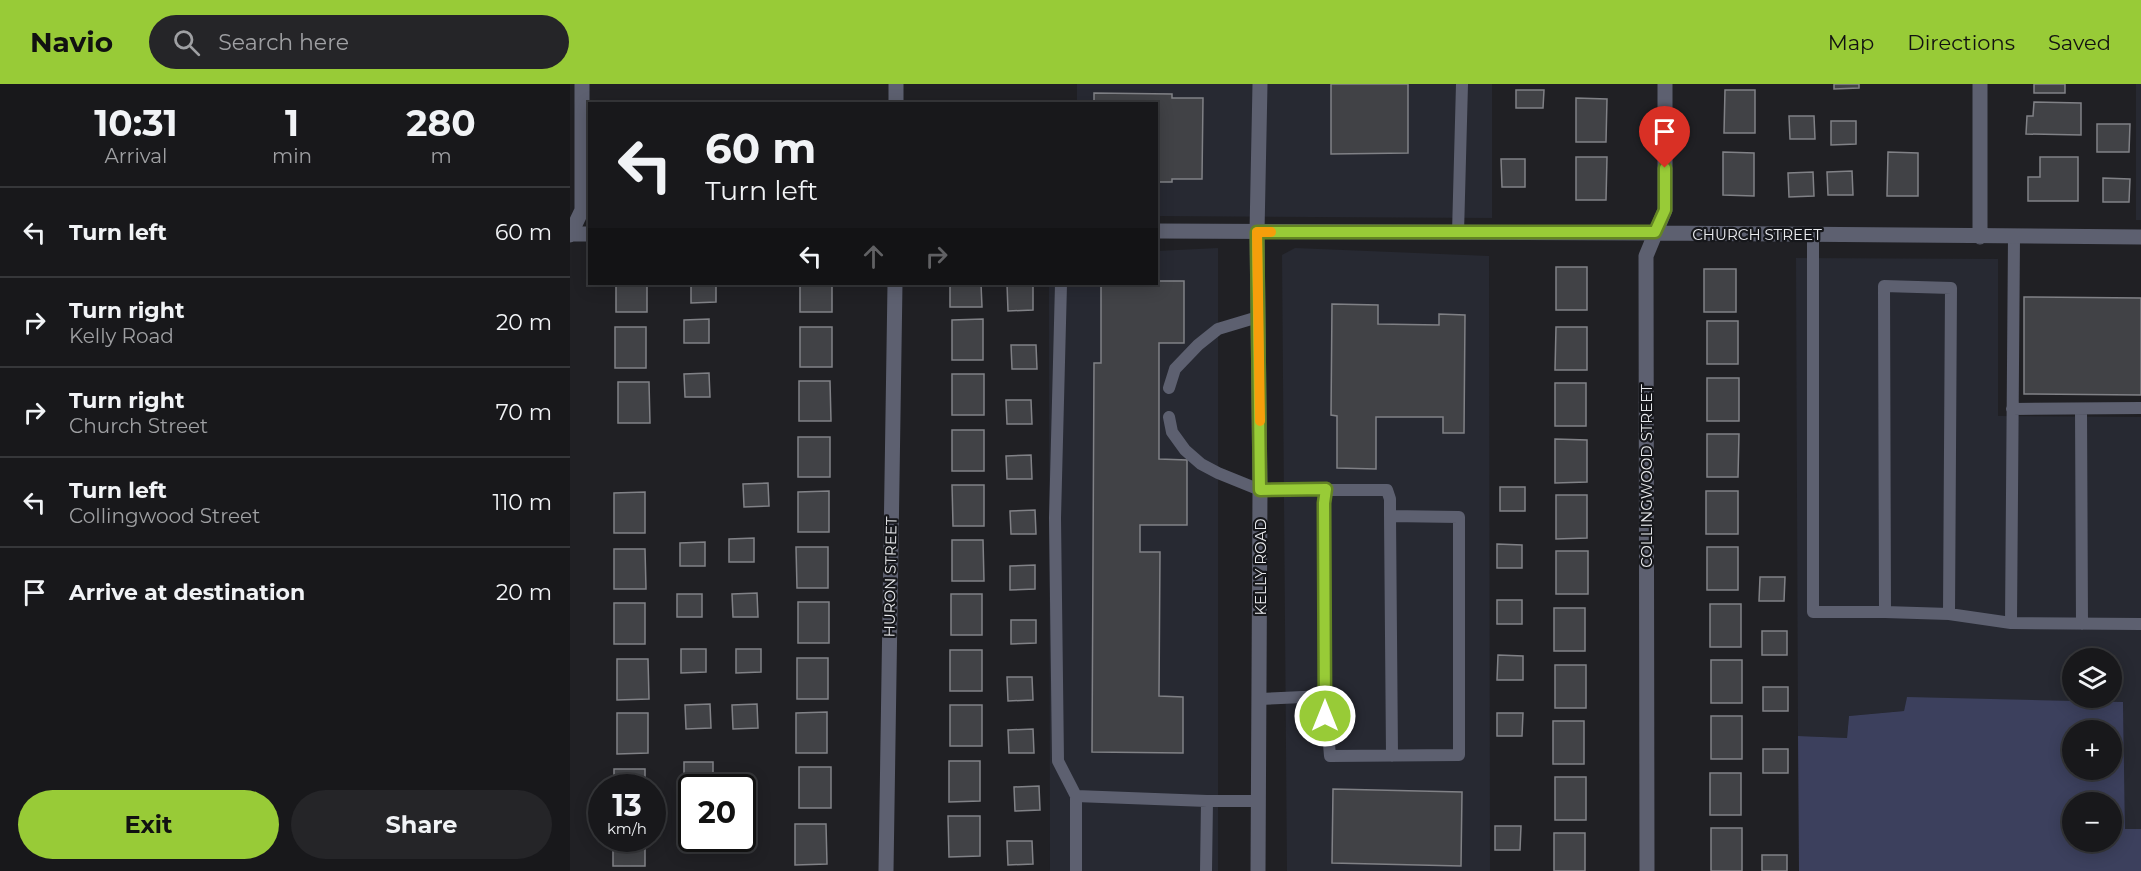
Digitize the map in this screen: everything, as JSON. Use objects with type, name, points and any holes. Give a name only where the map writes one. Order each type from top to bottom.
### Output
[{"type":"street","points":[[582,84],[582,210],[570,234],[588,234]]},
{"type":"street","points":[[896,84],[896,102]]},
{"type":"street","name":"KELLY ROAD","points":[[1258,871],[1260,490],[1257,232],[1260,84]]},
{"type":"street","name":"COLLINGWOOD STREET","points":[[1647,871],[1646,256],[1665,210],[1665,84]]},
{"type":"street","points":[[1980,84],[1980,237]]},
{"type":"street","name":"CHURCH STREET","points":[[1158,231],[1655,232],[2141,237]]},
{"type":"street","name":"HURON STREET","points":[[886,871],[894,285]]},
{"type":"lane","points":[[1458,233],[1462,84]]},
{"type":"lane","points":[[1813,234],[1813,612],[1949,614],[2011,622],[2141,624]]},
{"type":"lane","points":[[2011,622],[2014,236]]},
{"type":"lane","points":[[1061,285],[1054,518],[1058,761],[1076,796],[1076,871]]},
{"type":"lane","points":[[1884,612],[1884,286],[1951,288],[1949,614]]},
{"type":"lane","points":[[1169,388],[1175,369],[1198,345],[1218,329],[1258,317]]},
{"type":"lane","points":[[2012,409],[2141,408]]},
{"type":"lane","points":[[2081,409],[2082,624]]},
{"type":"lane","points":[[1169,417],[1172,432],[1185,450],[1201,464],[1260,490],[1387,490],[1390,499],[1392,756]]},
{"type":"lane","points":[[1326,489],[1324,503],[1325,696],[1330,756],[1459,755],[1459,517],[1390,516]]},
{"type":"lane","points":[[1259,699],[1325,696]]},
{"type":"lane","points":[[1076,796],[1259,801]]},
{"type":"lane","points":[[1206,871],[1207,801]]},
{"type":"shaded area","points":[[1077,84],[1492,84],[1492,218],[1158,216],[1158,102],[1077,102]]},
{"type":"shaded area","points":[[2136,84],[2141,84],[2141,220],[2136,220]]},
{"type":"shaded area","points":[[1218,248],[1218,871],[1050,871],[1049,285],[1158,285],[1158,251]]},
{"type":"shaded area","points":[[1295,248],[1489,256],[1490,871],[1287,871],[1282,255]]},
{"type":"shaded area","points":[[1796,258],[1998,259],[1998,416],[2141,417],[2141,829],[2125,829],[2122,648],[2062,648],[2062,701],[1907,698],[1904,711],[1849,716],[1847,738],[1798,736]]},
{"type":"shaded area","points":[[1907,697],[2062,701],[2062,708],[2122,708],[2123,702],[2125,829],[2141,829],[2141,871],[1799,871],[1798,736],[1847,738],[1849,716],[1904,711]]},
{"type":"building","points":[[1331,84],[1408,84],[1408,153],[1331,154]]},
{"type":"building","points":[[1834,84],[1859,84],[1859,88],[1834,89]]},
{"type":"building","points":[[2034,84],[2065,84],[2065,93],[2034,93]]},
{"type":"building","points":[[1516,90],[1544,90],[1543,108],[1516,108]]},
{"type":"building","points":[[1725,90],[1755,90],[1755,133],[1724,133]]},
{"type":"building","points":[[1094,93],[1172,94],[1172,98],[1203,98],[1202,179],[1172,179],[1172,182],[1158,182],[1158,102],[1094,102]]},
{"type":"building","points":[[1576,98],[1607,99],[1606,142],[1576,142]]},
{"type":"building","points":[[2034,102],[2081,103],[2081,135],[2026,134],[2027,116],[2033,116]]},
{"type":"building","points":[[1789,116],[1814,116],[1815,139],[1790,139]]},
{"type":"building","points":[[1831,121],[1856,121],[1856,144],[1831,145]]},
{"type":"building","points":[[2097,124],[2130,124],[2129,152],[2097,152]]},
{"type":"building","points":[[1723,152],[1754,153],[1754,196],[1723,195]]},
{"type":"building","points":[[1888,152],[1918,153],[1918,196],[1887,196]]},
{"type":"building","points":[[1576,157],[1607,157],[1606,200],[1576,200]]},
{"type":"building","points":[[2040,157],[2078,157],[2078,201],[2028,201],[2028,177],[2040,177]]},
{"type":"building","points":[[1501,159],[1525,159],[1525,187],[1502,187]]},
{"type":"building","points":[[1852,171],[1853,195],[1828,195],[1827,172]]},
{"type":"building","points":[[1813,172],[1814,196],[1789,197],[1788,173]]},
{"type":"building","points":[[2103,178],[2130,179],[2129,202],[2103,202]]},
{"type":"building","points":[[1556,267],[1587,267],[1587,310],[1556,310]]},
{"type":"building","points":[[1704,269],[1736,269],[1736,312],[1704,312]]},
{"type":"building","points":[[1158,281],[1184,281],[1184,343],[1159,343],[1159,459],[1187,460],[1187,525],[1140,525],[1140,552],[1160,552],[1159,696],[1183,697],[1183,753],[1092,752],[1094,363],[1101,363],[1101,285],[1158,285]]},
{"type":"building","points":[[616,285],[647,285],[647,312],[616,312]]},
{"type":"building","points":[[691,285],[716,285],[716,302],[691,303]]},
{"type":"building","points":[[800,285],[832,285],[832,312],[800,312]]},
{"type":"building","points":[[950,285],[981,285],[982,307],[950,307]]},
{"type":"building","points":[[1007,285],[1033,285],[1033,310],[1008,311]]},
{"type":"building","points":[[2024,297],[2141,298],[2141,395],[2024,394]]},
{"type":"building","points":[[1332,304],[1378,305],[1378,324],[1439,325],[1439,314],[1465,315],[1464,433],[1443,433],[1443,417],[1376,417],[1376,469],[1337,468],[1337,416],[1331,415]]},
{"type":"building","points":[[709,319],[709,343],[684,343],[684,320]]},
{"type":"building","points":[[983,319],[983,360],[952,360],[952,320]]},
{"type":"building","points":[[1707,321],[1738,321],[1738,364],[1707,364]]},
{"type":"building","points":[[615,327],[646,327],[646,368],[615,368]]},
{"type":"building","points":[[800,327],[832,327],[832,367],[800,367]]},
{"type":"building","points":[[1556,327],[1587,327],[1587,370],[1555,370]]},
{"type":"building","points":[[1011,345],[1036,345],[1037,369],[1012,369]]},
{"type":"building","points":[[709,373],[710,397],[685,397],[684,374]]},
{"type":"building","points":[[952,374],[984,374],[984,415],[952,415]]},
{"type":"building","points":[[1707,378],[1739,378],[1739,421],[1707,421]]},
{"type":"building","points":[[799,381],[830,381],[831,421],[799,421]]},
{"type":"building","points":[[618,382],[649,382],[650,423],[618,423]]},
{"type":"building","points":[[1555,383],[1586,383],[1586,426],[1555,426]]},
{"type":"building","points":[[1006,400],[1031,400],[1032,424],[1007,424]]},
{"type":"building","points":[[952,430],[984,430],[984,471],[952,471]]},
{"type":"building","points":[[1707,434],[1739,434],[1738,477],[1707,477]]},
{"type":"building","points":[[798,437],[830,437],[830,477],[798,477]]},
{"type":"building","points":[[1555,439],[1587,440],[1587,482],[1555,483]]},
{"type":"building","points":[[1031,455],[1032,479],[1007,479],[1006,456]]},
{"type":"building","points":[[768,483],[769,506],[744,507],[743,484]]},
{"type":"building","points":[[952,485],[984,485],[984,526],[953,526]]},
{"type":"building","points":[[1500,487],[1525,487],[1525,511],[1500,511]]},
{"type":"building","points":[[829,491],[829,532],[798,532],[798,492]]},
{"type":"building","points":[[1706,491],[1738,491],[1738,534],[1706,534]]},
{"type":"building","points":[[645,492],[645,533],[614,533],[614,493]]},
{"type":"building","points":[[1556,495],[1587,495],[1587,538],[1556,539]]},
{"type":"building","points":[[1035,510],[1036,534],[1011,534],[1010,511]]},
{"type":"building","points":[[754,538],[754,562],[729,562],[729,539]]},
{"type":"building","points":[[952,540],[983,540],[984,581],[952,581]]},
{"type":"building","points":[[705,542],[705,566],[680,566],[680,543]]},
{"type":"building","points":[[1497,544],[1522,545],[1522,568],[1497,568]]},
{"type":"building","points":[[796,547],[828,547],[828,588],[797,588]]},
{"type":"building","points":[[1707,547],[1738,547],[1738,590],[1707,590]]},
{"type":"building","points":[[614,549],[645,549],[646,589],[614,589]]},
{"type":"building","points":[[1556,551],[1588,551],[1588,594],[1556,594]]},
{"type":"building","points":[[1035,565],[1035,589],[1010,590],[1010,566]]},
{"type":"building","points":[[1760,577],[1785,577],[1784,601],[1759,601]]},
{"type":"building","points":[[757,593],[758,617],[733,617],[732,594]]},
{"type":"building","points":[[677,594],[702,594],[702,617],[677,617]]},
{"type":"building","points":[[951,594],[982,594],[982,635],[951,635]]},
{"type":"building","points":[[1497,600],[1522,600],[1522,624],[1497,624]]},
{"type":"building","points":[[798,602],[829,602],[829,643],[798,643]]},
{"type":"building","points":[[614,603],[645,603],[645,644],[614,644]]},
{"type":"building","points":[[1710,604],[1741,604],[1741,647],[1710,647]]},
{"type":"building","points":[[1554,608],[1585,608],[1585,651],[1554,651]]},
{"type":"building","points":[[1011,620],[1036,620],[1036,643],[1011,644]]},
{"type":"building","points":[[1762,631],[1787,631],[1787,655],[1762,655]]},
{"type":"building","points":[[681,649],[706,649],[706,672],[681,673]]},
{"type":"building","points":[[736,649],[761,649],[761,672],[736,673]]},
{"type":"building","points":[[950,650],[982,650],[982,691],[950,691]]},
{"type":"building","points":[[1498,655],[1523,656],[1523,680],[1497,680]]},
{"type":"building","points":[[797,658],[828,658],[828,699],[797,699]]},
{"type":"building","points":[[617,659],[648,659],[649,699],[617,700]]},
{"type":"building","points":[[1711,660],[1742,660],[1742,703],[1711,703]]},
{"type":"building","points":[[1555,665],[1586,665],[1586,708],[1555,708]]},
{"type":"building","points":[[1007,677],[1032,677],[1033,700],[1008,701]]},
{"type":"building","points":[[1763,687],[1788,687],[1788,711],[1763,711]]},
{"type":"building","points":[[710,704],[711,728],[686,729],[685,705]]},
{"type":"building","points":[[757,704],[758,728],[733,729],[732,705]]},
{"type":"building","points":[[950,705],[982,705],[982,746],[950,746]]},
{"type":"building","points":[[827,712],[827,753],[796,753],[796,713]]},
{"type":"building","points":[[617,713],[648,713],[648,753],[617,754]]},
{"type":"building","points":[[1497,713],[1523,713],[1522,736],[1497,736]]},
{"type":"building","points":[[1711,716],[1742,716],[1742,759],[1711,759]]},
{"type":"building","points":[[1553,721],[1584,721],[1584,764],[1553,764]]},
{"type":"building","points":[[1033,729],[1034,753],[1009,753],[1008,730]]},
{"type":"building","points":[[1763,749],[1788,749],[1788,773],[1763,773]]},
{"type":"building","points":[[949,761],[980,761],[980,801],[949,802]]},
{"type":"building","points":[[684,762],[713,762],[713,774],[684,774]]},
{"type":"building","points":[[799,767],[831,767],[831,808],[799,808]]},
{"type":"building","points":[[614,769],[645,769],[645,774],[614,774]]},
{"type":"building","points":[[1710,773],[1741,773],[1741,815],[1710,815]]},
{"type":"building","points":[[1555,777],[1586,777],[1586,820],[1555,820]]},
{"type":"building","points":[[1039,786],[1040,810],[1015,811],[1014,787]]},
{"type":"building","points":[[1333,789],[1462,792],[1461,866],[1332,863]]},
{"type":"building","points":[[677,815],[678,815],[678,843]]},
{"type":"building","points":[[948,816],[980,816],[980,856],[949,857]]},
{"type":"building","points":[[795,824],[826,824],[827,864],[795,865]]},
{"type":"building","points":[[1495,826],[1521,826],[1520,850],[1495,850]]},
{"type":"building","points":[[1711,828],[1742,828],[1742,871],[1711,871]]},
{"type":"building","points":[[1554,833],[1585,833],[1585,871],[1554,871]]},
{"type":"building","points":[[1007,841],[1032,841],[1033,864],[1008,865]]},
{"type":"building","points":[[613,852],[645,852],[645,866],[613,866]]},
{"type":"building","points":[[1762,855],[1787,855],[1787,871],[1762,871]]},
{"type":"slow traffic","points":[[1260,421],[1257,232],[1271,232]]},
{"type":"route","points":[[1325,716],[1324,499],[1326,489],[1260,490],[1257,232],[1655,232],[1665,210],[1665,168]]}]
